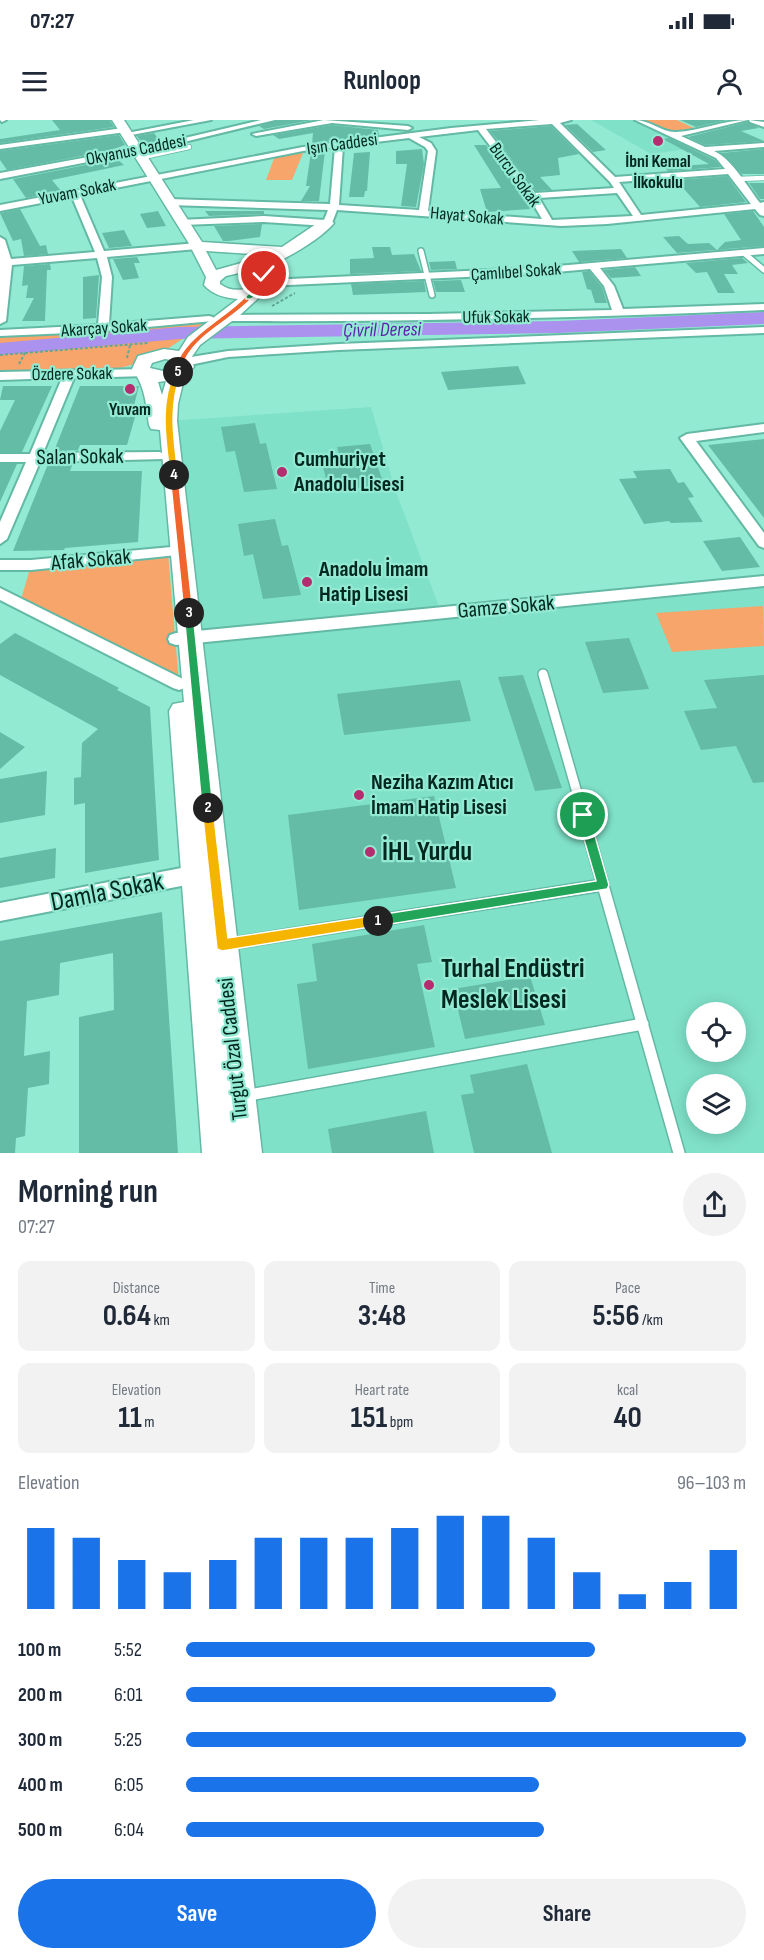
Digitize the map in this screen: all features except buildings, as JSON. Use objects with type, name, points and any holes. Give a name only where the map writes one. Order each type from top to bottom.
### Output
[{"type":"street","points":[[0,147],[122,128],[207,120]]},
{"type":"street","points":[[215,120],[234,129]]},
{"type":"street","name":"Okyanus Caddesi","points":[[0,176],[137,154],[176,142],[271,120]]},
{"type":"street","name":"Işın Caddesi","points":[[154,177],[276,153],[339,144],[522,122],[567,120]]},
{"type":"street","points":[[639,120],[719,156],[762,208]]},
{"type":"street","points":[[674,135],[744,120]]},
{"type":"street","points":[[753,120],[764,125]]},
{"type":"street","points":[[250,135],[332,121],[410,128],[428,133]]},
{"type":"street","points":[[554,121],[613,180],[639,218]]},
{"type":"street","points":[[432,123],[451,130]]},
{"type":"street","name":"Burcu Sokak","points":[[480,127],[533,196],[549,223]]},
{"type":"street","points":[[122,128],[198,246],[216,284],[236,294],[263,284]]},
{"type":"street","points":[[707,128],[745,146]]},
{"type":"street","points":[[410,135],[428,145],[432,151],[423,212]]},
{"type":"street","points":[[176,142],[189,147],[229,139]]},
{"type":"street","points":[[144,365],[190,344],[234,318],[263,284],[327,223],[334,207],[339,144]]},
{"type":"street","points":[[706,149],[764,145]]},
{"type":"street","points":[[613,180],[675,174],[736,175]]},
{"type":"street","name":"Yuvam Sokak","points":[[0,208],[154,177]]},
{"type":"street","points":[[533,196],[618,190]]},
{"type":"street","points":[[75,193],[102,255],[107,277],[103,328]]},
{"type":"street","name":"Hayat Sokak","points":[[169,202],[334,207],[549,223],[591,222],[762,208]]},
{"type":"street","points":[[182,222],[264,219],[327,223]]},
{"type":"street","points":[[216,284],[237,270],[267,263],[287,252],[327,223]]},
{"type":"street","points":[[0,240],[3,262],[0,321]]},
{"type":"street","points":[[198,246],[213,260],[237,270],[261,272],[263,284]]},
{"type":"street","points":[[3,262],[198,246],[287,252]]},
{"type":"street","name":"Çamlıbel Sokak","points":[[263,284],[594,267],[764,251]]},
{"type":"street","points":[[594,267],[609,286],[619,314]]},
{"type":"street","name":"Turgut Özal Caddesi","points":[[175,552],[168,418],[171,392],[190,344],[217,307],[216,284]]},
{"type":"street","name":"Ufuk Sokak","points":[[234,318],[344,320],[619,314],[764,307]]},
{"type":"street","name":"Akarçay Sokak","points":[[0,333],[103,328],[190,344]]},
{"type":"street","points":[[190,344],[213,355],[339,347],[764,330]]},
{"type":"street","points":[[190,344],[246,348],[339,347]]},
{"type":"street","points":[[144,365],[165,376],[190,344]]},
{"type":"street","name":"Turgut Özal Caddesi","points":[[144,365],[156,405],[160,456],[175,552],[184,638],[205,873],[220,1153]]},
{"type":"street","name":"Özdere Sokak","points":[[0,376],[70,374],[144,365]]},
{"type":"street","points":[[0,539],[70,374]]},
{"type":"street","points":[[764,428],[687,438],[764,543]]},
{"type":"street","name":"Salan Sokak","points":[[0,458],[160,456]]},
{"type":"street","name":"Afak Sokak","points":[[0,566],[175,552]]},
{"type":"street","name":"Gamze Sokak","points":[[184,638],[764,581]]},
{"type":"street","points":[[0,593],[179,684]]},
{"type":"street","name":"Turgut Özal Caddesi","points":[[184,638],[179,684],[205,873],[222,945],[243,1153]]},
{"type":"street","name":"Damla Sokak","points":[[0,912],[205,873]]},
{"type":"lane","points":[[137,154],[189,147]]},
{"type":"lane","points":[[736,175],[764,178]]},
{"type":"lane","points":[[421,251],[432,295]]},
{"type":"lane","points":[[744,253],[764,270]]},
{"type":"lane","points":[[543,674],[679,1153]]},
{"type":"lane","points":[[222,945],[603,885]]},
{"type":"lane","points":[[238,1097],[642,1024]]},
{"type":"path","points":[[234,318],[272,306],[304,288],[309,282]]},
{"type":"path","points":[[0,355],[130,345],[190,344]]},
{"type":"path","points":[[130,345],[144,365]]},
{"type":"shaded area","name":"İbni Kemal İlkokulu","points":[[591,120],[639,120],[701,147],[651,154]]},
{"type":"shaded area","points":[[639,120],[677,120],[698,130],[674,135]]},
{"type":"shaded area","points":[[305,148],[292,180],[266,180],[276,153]]},
{"type":"shaded area","points":[[209,319],[169,348],[138,363],[79,373],[0,376],[0,333]]},
{"type":"shaded area","points":[[371,407],[395,489],[441,612],[764,581],[764,1153],[244,1153],[168,421]]},
{"type":"shaded area","points":[[168,553],[179,683],[20,603],[31,565]]},
{"type":"shaded area","points":[[763,606],[764,646],[672,652],[656,613]]},
{"type":"waterway","name":"Çivril Deresi","points":[[0,349],[179,333],[558,327],[764,318]]},
{"type":"place","name":"İbni Kemal İlkokulu","points":[[658,141]]},
{"type":"place","name":"Yuvam","points":[[130,389]]},
{"type":"place","name":"Cumhuriyet Anadolu Lisesi","points":[[282,472]]},
{"type":"place","name":"Anadolu İmam Hatip Lisesi","points":[[307,582]]},
{"type":"place","name":"Neziha Kazım Atıcı İmam Hatip Lisesi","points":[[359,795]]},
{"type":"place","name":"İHL Yurdu","points":[[370,852]]},
{"type":"place","name":"Turhal Endüstri Meslek Lisesi","points":[[429,985]]},
{"type":"route","points":[[264,274],[268,280],[263,287],[255,291],[227,318],[190,345],[182,358],[186,364],[177,373],[169,404],[168,421],[222,945],[603,885],[583,815]]}]
